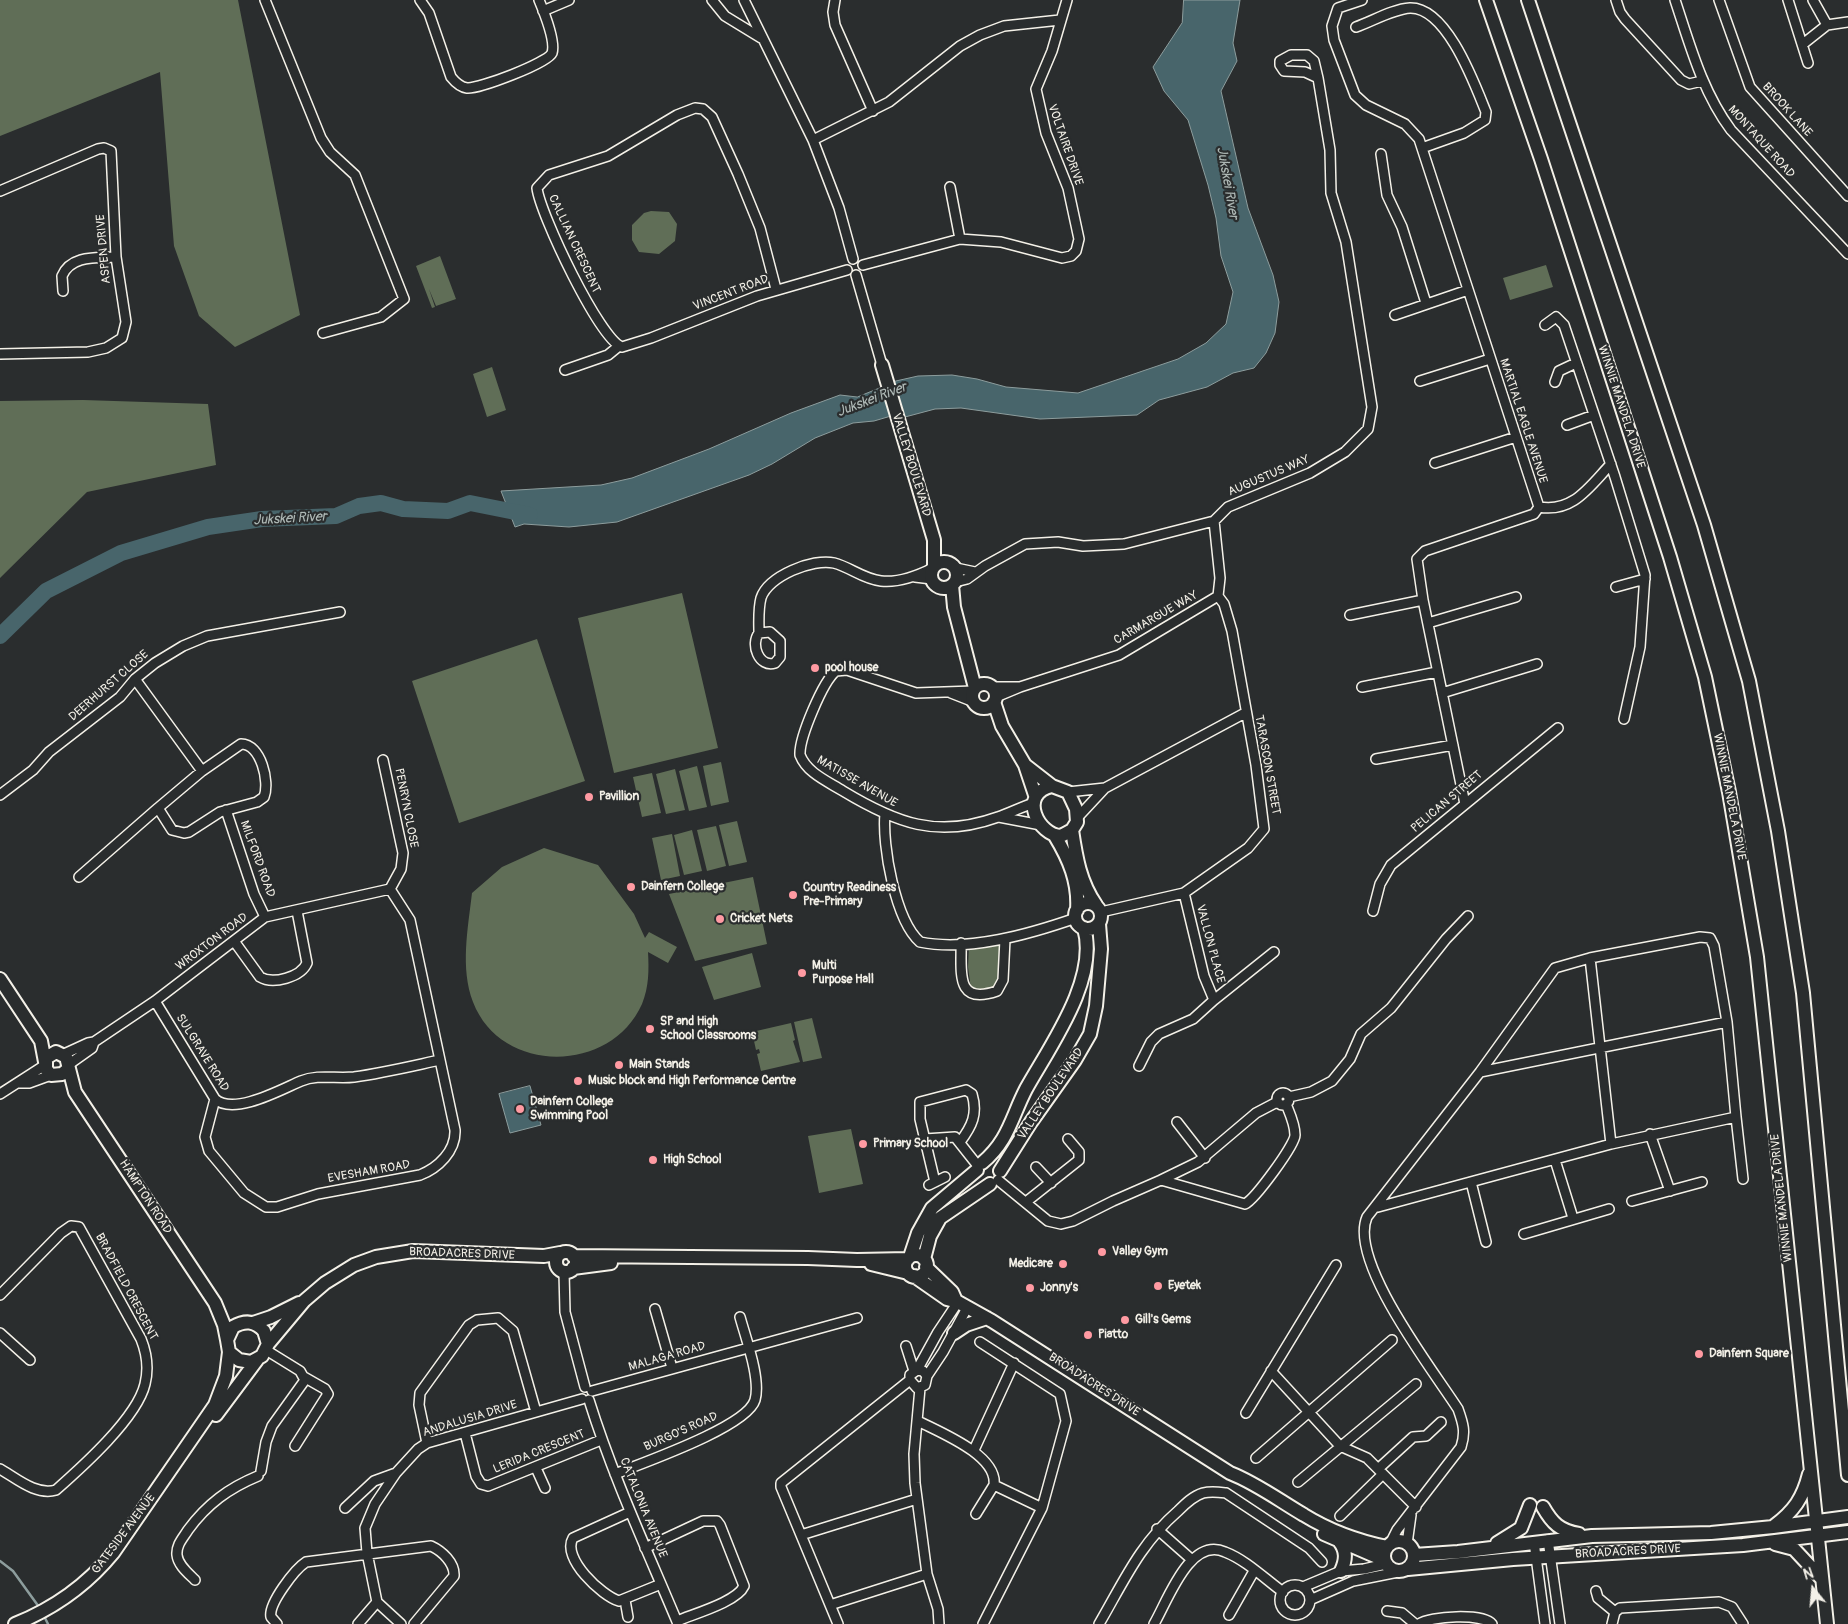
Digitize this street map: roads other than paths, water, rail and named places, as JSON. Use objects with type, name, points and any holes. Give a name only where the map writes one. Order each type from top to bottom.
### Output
[{"type":"street","points":[[265,0],[320,138],[330,152],[355,175],[404,296],[402,303],[380,317],[323,333]]},
{"type":"street","points":[[420,0],[429,13],[451,77],[456,84],[469,88],[538,64],[550,57],[553,49],[539,0]]},
{"type":"street","points":[[543,11],[569,0]]},
{"type":"street","points":[[712,0],[725,16],[761,38]]},
{"type":"street","points":[[744,0],[761,38],[779,67],[813,140],[839,208],[853,259]]},
{"type":"street","points":[[835,0],[833,12],[835,25],[873,111]]},
{"type":"street","points":[[813,140],[873,111],[902,93],[960,46],[980,35],[1004,26],[1060,20],[1067,0]]},
{"type":"street","name":"MARTIAL EAGLE AVENUE","points":[[1362,0],[1338,8],[1332,26],[1334,40],[1355,94],[1366,105],[1405,124],[1414,132],[1422,148],[1539,507]]},
{"type":"street","points":[[1528,0],[1704,525],[1749,681],[1778,831],[1803,993],[1848,1475]]},
{"type":"street","points":[[1616,0],[1622,15],[1681,80],[1689,84],[1702,81]]},
{"type":"street","name":"MONTAQUE ROAD","points":[[1675,0],[1702,81],[1718,113],[1731,130],[1848,254]]},
{"type":"street","name":"BROOK LANE","points":[[1719,0],[1750,87],[1848,196]]},
{"type":"street","points":[[1788,0],[1808,63]]},
{"type":"street","points":[[1813,0],[1827,25]]},
{"type":"street","name":"WINNIE MANDELA DRIVE","points":[[1485,2],[1541,158],[1670,557],[1705,677],[1729,792],[1757,957],[1827,1624]]},
{"type":"street","points":[[1356,27],[1404,9],[1417,9],[1435,19],[1466,62],[1486,112],[1485,120],[1464,133],[1422,148]]},
{"type":"street","name":"VOLTAIRE DRIVE","points":[[863,265],[960,239],[1001,242],[1062,258],[1071,256],[1076,250],[1079,240],[1074,209],[1068,188],[1040,116],[1036,89],[1052,51],[1060,20]]},
{"type":"street","points":[[1803,44],[1827,25],[1848,22]]},
{"type":"street","points":[[1299,71],[1295,55],[1281,59],[1280,65],[1284,71],[1299,71],[1318,78]]},
{"type":"street","name":"AUGUSTUS WAY","points":[[953,584],[968,579],[975,572],[1026,544],[1058,542],[1083,546],[1124,544],[1214,521],[1228,507],[1324,466],[1360,439],[1368,429],[1372,417],[1346,242],[1331,193],[1330,150],[1316,64],[1310,56],[1295,55]]},
{"type":"street","name":"CALLIAN CRESCENT","points":[[622,347],[586,302],[541,206],[537,188],[548,175],[608,156],[694,108],[707,111],[719,130],[760,228],[776,289]]},
{"type":"street","name":"ASPEN DRIVE","points":[[0,191],[98,149],[108,148],[112,155],[116,257],[126,322],[122,338],[116,344],[88,352],[0,354]]},
{"type":"street","points":[[1381,154],[1387,195],[1402,227],[1426,303]]},
{"type":"street","points":[[950,187],[960,239]]},
{"type":"street","points":[[63,291],[62,276],[71,264],[78,260],[116,257]]},
{"type":"street","points":[[853,259],[858,260],[863,265],[862,271],[856,275],[850,274],[847,270],[847,264],[853,259]]},
{"type":"street","name":"VINCENT ROAD","points":[[565,370],[776,289],[847,270]]},
{"type":"street","name":"VALLEY BOULEVARD","points":[[856,275],[934,540],[940,572]]},
{"type":"street","points":[[1395,315],[1468,290]]},
{"type":"street","points":[[1545,326],[1552,318],[1560,319],[1611,464],[1645,579],[1639,654],[1624,719]]},
{"type":"street","points":[[1420,381],[1490,359]]},
{"type":"street","points":[[1554,382],[1559,371],[1576,363]]},
{"type":"street","points":[[1567,425],[1594,415]]},
{"type":"street","points":[[1435,463],[1516,437]]},
{"type":"street","points":[[1464,804],[1416,562],[1422,553],[1534,514],[1539,507],[1553,509],[1568,505],[1611,464]]},
{"type":"street","name":"TARASCON STREET","points":[[1099,914],[1184,893],[1248,848],[1264,829],[1256,765],[1245,713],[1232,631],[1226,608],[1218,596],[1220,578],[1214,521]]},
{"type":"street","points":[[759,633],[761,598],[764,592],[776,580],[814,563],[832,563],[879,581],[940,572],[975,572]]},
{"type":"street","points":[[940,572],[945,588],[953,584],[954,607]]},
{"type":"street","points":[[940,572],[984,695],[1025,765],[1041,825],[1047,832],[1055,836],[1061,836],[1072,830],[1078,817],[1105,788],[1245,713]]},
{"type":"street","points":[[1616,587],[1645,579]]},
{"type":"street","name":"CARMARGUE WAY","points":[[836,671],[847,670],[916,693],[984,695],[1020,687],[1119,655],[1218,596]]},
{"type":"street","points":[[1428,623],[1516,597]]},
{"type":"street","points":[[1350,615],[1423,600]]},
{"type":"street","name":"DEERHURST CLOSE","points":[[0,796],[22,780],[49,752],[120,697],[135,679],[162,658],[201,638],[340,612]]},
{"type":"street","points":[[1442,693],[1536,664]]},
{"type":"street","name":"MATISSE AVENUE","points":[[836,671],[828,680],[818,700],[802,741],[800,755],[810,770],[885,814],[910,824],[943,827],[976,824],[999,817],[1034,799]]},
{"type":"street","points":[[1362,687],[1438,672]]},
{"type":"street","points":[[135,679],[202,771]]},
{"type":"street","name":"PELICAN STREET","points":[[1373,911],[1385,872],[1464,804],[1558,728]]},
{"type":"street","points":[[79,877],[158,808],[202,771],[241,744],[250,744],[258,752],[265,784],[265,795],[256,802],[226,810],[184,833],[172,830],[158,808]]},
{"type":"street","points":[[1376,759],[1453,745]]},
{"type":"street","name":"PENRYN CLOSE","points":[[383,760],[402,853],[401,870],[390,888]]},
{"type":"street","points":[[1025,765],[1052,786],[1068,792],[1105,788]]},
{"type":"street","points":[[1034,799],[1039,790],[1052,786]]},
{"type":"street","points":[[1068,792],[1078,817]]},
{"type":"street","name":"MILFORD ROAD","points":[[226,810],[254,894],[265,917]]},
{"type":"street","points":[[885,814],[884,838],[898,899],[908,928],[920,942],[929,944],[961,943],[1005,939],[1079,919],[1088,903],[1099,914],[1092,928],[1079,919]]},
{"type":"street","name":"MATISSE AVENUE","points":[[999,817],[1041,825]]},
{"type":"street","name":"VALLEY BOULEVARD","points":[[909,1258],[927,1228],[996,1178],[1031,1122],[1075,1060],[1090,1034],[1096,1006],[1101,949],[1099,914],[1081,877],[1072,830]]},
{"type":"street","name":"VALLEY BOULEVARD","points":[[925,1263],[927,1228],[932,1208],[979,1166],[1003,1141],[1025,1091],[1065,1021],[1076,995],[1086,952],[1079,919],[1075,878],[1055,836]]},
{"type":"street","name":"WROXTON ROAD","points":[[64,1060],[155,1001],[265,917],[390,888]]},
{"type":"street","name":"EVESHAM ROAD","points":[[215,1099],[205,1137],[208,1151],[237,1186],[252,1199],[266,1207],[277,1207],[318,1194],[420,1175],[440,1162],[455,1140],[410,920],[390,888]]},
{"type":"street","name":"VALLON PLACE","points":[[1184,893],[1204,976],[1214,1000]]},
{"type":"street","points":[[234,941],[260,977],[265,980],[293,975],[305,968],[306,963],[297,911]]},
{"type":"street","points":[[979,1166],[993,1162],[996,1178],[1048,1221],[1061,1224],[1073,1221],[1205,1158],[1256,1113],[1277,1102],[1281,1106],[1332,1081],[1350,1059],[1362,1034],[1391,1008],[1446,939],[1468,916]]},
{"type":"street","points":[[1272,1371],[1340,1446],[1367,1458],[1413,1511],[1411,1549],[1413,1563],[1403,1570],[1353,1581],[1310,1600],[1305,1612],[1296,1620],[1282,1608],[1280,1598],[1283,1592],[1290,1586],[1303,1588],[1341,1571],[1364,1569],[1385,1562],[1389,1545],[1397,1530],[1413,1511],[1461,1447],[1465,1437],[1464,1426],[1458,1409],[1379,1285],[1364,1230],[1367,1217],[1378,1206],[1480,1072],[1555,968],[1590,958],[1700,937],[1710,938],[1714,946],[1727,1022],[1743,1179]]},
{"type":"street","points":[[961,943],[962,982],[969,991],[984,994],[997,992],[1002,984],[1005,939]]},
{"type":"street","name":"VALLON PLACE","points":[[1138,1066],[1151,1042],[1159,1034],[1193,1019],[1274,952]]},
{"type":"street","points":[[1590,958],[1611,1144]]},
{"type":"street","points":[[0,978],[41,1040],[64,1060]]},
{"type":"street","name":"SULGRAVE ROAD","points":[[155,1001],[215,1099],[222,1103],[234,1104],[279,1092],[314,1077],[353,1077],[440,1060]]},
{"type":"street","points":[[1480,1072],[1727,1022]]},
{"type":"street","points":[[41,1040],[49,1069]]},
{"type":"street","points":[[49,1069],[49,1055],[64,1060]]},
{"type":"street","points":[[49,1069],[62,1074],[64,1060]]},
{"type":"street","name":"HAMPTON ROAD","points":[[64,1060],[75,1092],[214,1303],[224,1325],[228,1346]]},
{"type":"street","points":[[0,1094],[20,1083],[29,1083],[49,1069]]},
{"type":"street","name":"HAMPTON ROAD","points":[[49,1069],[75,1092]]},
{"type":"street","points":[[945,1178],[932,1184],[920,1119],[920,1102],[966,1090],[972,1094],[976,1106],[973,1123],[960,1142]]},
{"type":"street","points":[[1161,1180],[1241,1204],[1248,1203],[1294,1142],[1294,1126],[1288,1101]]},
{"type":"street","points":[[1016,1112],[1031,1122]]},
{"type":"street","points":[[1378,1206],[1650,1134],[1736,1117]]},
{"type":"street","points":[[1177,1122],[1205,1158]]},
{"type":"street","points":[[1650,1134],[1670,1191]]},
{"type":"street","points":[[925,1139],[953,1136],[979,1166],[979,1180],[996,1178]]},
{"type":"street","points":[[1026,1202],[1080,1157],[1079,1152],[1068,1139]]},
{"type":"street","points":[[1555,1160],[1573,1218]]},
{"type":"street","points":[[1036,1166],[1051,1183]]},
{"type":"street","points":[[1471,1182],[1486,1242]]},
{"type":"street","points":[[1632,1201],[1702,1182]]},
{"type":"street","points":[[1524,1234],[1609,1208]]},
{"type":"street","name":"BRADFIELD CRESCENT","points":[[0,1295],[61,1233],[71,1226],[79,1227],[141,1339],[148,1358],[148,1372],[144,1391],[136,1406],[100,1450],[56,1490],[49,1492],[38,1491],[0,1469]]},
{"type":"street","name":"BROADACRES DRIVE","points":[[264,1351],[304,1301],[331,1278],[354,1265],[398,1252],[437,1250],[544,1256],[565,1263],[597,1264],[660,1261],[679,1258],[857,1260],[918,1256],[952,1292],[960,1304]]},
{"type":"street","points":[[909,1258],[905,1264],[911,1275],[924,1273],[925,1263]]},
{"type":"street","name":"BROADACRES DRIVE","points":[[857,1260],[911,1275],[946,1300],[960,1304],[987,1318],[1230,1473],[1246,1479],[1329,1528],[1389,1545],[1399,1541],[1411,1549],[1488,1548],[1592,1536],[1711,1533],[1848,1517]]},
{"type":"street","points":[[565,1263],[565,1312],[589,1389],[580,1390],[585,1400]]},
{"type":"street","points":[[1246,1413],[1336,1265]]},
{"type":"street","name":"BROADACRES DRIVE","points":[[228,1346],[233,1327],[271,1317],[304,1301]]},
{"type":"street","name":"HAMPTON ROAD","points":[[214,1303],[250,1322]]},
{"type":"street","points":[[838,1624],[780,1487],[783,1480],[910,1380],[938,1332],[960,1304]]},
{"type":"street","points":[[910,1380],[915,1387],[920,1388],[925,1385],[927,1376],[953,1335],[960,1304]]},
{"type":"street","points":[[655,1309],[672,1368]]},
{"type":"street","points":[[740,1317],[748,1347]]},
{"type":"street","points":[[427,1443],[419,1406],[420,1393],[469,1325],[477,1320],[498,1318],[513,1330],[536,1412]]},
{"type":"street","name":"MALAGA ROAD","points":[[589,1389],[857,1318]]},
{"type":"street","points":[[938,1332],[953,1335],[971,1323],[987,1318]]},
{"type":"street","points":[[250,1322],[264,1331],[264,1351]]},
{"type":"street","points":[[0,1333],[30,1360]]},
{"type":"street","points":[[1256,1458],[1309,1410],[1392,1340]]},
{"type":"street","points":[[980,1342],[1060,1394],[1066,1412],[1064,1433],[1042,1508],[984,1624]]},
{"type":"street","points":[[228,1346],[234,1357],[245,1362],[264,1351]]},
{"type":"street","name":"GATESIDE AVENUE","points":[[16,1624],[39,1615],[52,1607],[84,1585],[99,1570],[173,1467],[219,1396],[226,1376],[228,1346]]},
{"type":"street","points":[[906,1346],[916,1371]]},
{"type":"street","name":"BURGO'S ROAD","points":[[615,1474],[714,1433],[747,1410],[754,1403],[756,1390],[748,1347]]},
{"type":"street","points":[[264,1351],[300,1371],[304,1377],[325,1389],[328,1394],[295,1446]]},
{"type":"street","name":"GATESIDE AVENUE","points":[[173,1467],[200,1436],[264,1351]]},
{"type":"street","points":[[974,1450],[1014,1363]]},
{"type":"street","points":[[916,1371],[923,1371],[927,1376]]},
{"type":"street","points":[[195,1580],[178,1559],[177,1549],[180,1541],[205,1509],[230,1489],[260,1474],[272,1426],[304,1383],[304,1377]]},
{"type":"street","points":[[1298,1482],[1416,1384]]},
{"type":"street","points":[[920,1388],[914,1454],[917,1499],[927,1574],[938,1609],[939,1624]]},
{"type":"street","name":"CATALONIA AVENUE","points":[[585,1400],[677,1622]]},
{"type":"street","name":"ANDALUSIA DRIVE","points":[[377,1602],[367,1553],[365,1528],[369,1515],[396,1473],[418,1448],[427,1443],[585,1400]]},
{"type":"street","points":[[918,1422],[974,1450],[993,1476],[994,1485],[976,1514]]},
{"type":"street","points":[[1340,1516],[1413,1437],[1426,1436],[1441,1422]]},
{"type":"street","name":"LERIDA CRESCENT","points":[[465,1433],[476,1476],[484,1486],[495,1484],[602,1440]]},
{"type":"street","points":[[1773,1527],[1798,1504],[1806,1489],[1811,1467]]},
{"type":"street","points":[[536,1468],[545,1488]]},
{"type":"street","points":[[345,1508],[374,1480],[396,1473]]},
{"type":"street","name":"BROADACRES DRIVE","points":[[1230,1473],[1239,1482],[1290,1515],[1339,1542],[1403,1570],[1423,1566],[1551,1556],[1765,1543],[1848,1532]]},
{"type":"street","points":[[994,1485],[1042,1508]]},
{"type":"street","points":[[1099,1624],[1145,1544],[1157,1529],[1190,1499],[1201,1494],[1212,1492],[1226,1494],[1308,1548],[1322,1562]]},
{"type":"street","points":[[801,1535],[917,1499]]},
{"type":"street","points":[[1488,1548],[1514,1534],[1521,1528],[1530,1505]]},
{"type":"street","points":[[1543,1507],[1550,1519],[1561,1529],[1592,1536]]},
{"type":"street","points":[[630,1512],[576,1536],[570,1542],[572,1552],[582,1572],[614,1600],[625,1600],[661,1584]]},
{"type":"street","points":[[645,1548],[703,1521],[717,1522],[720,1525],[744,1586],[741,1592],[730,1599],[677,1622]]},
{"type":"street","points":[[1157,1529],[1191,1558]]},
{"type":"street","points":[[1534,1542],[1545,1623],[1560,1622],[1548,1540]]},
{"type":"street","points":[[1339,1542],[1343,1546],[1345,1557],[1341,1571]]},
{"type":"street","points":[[1765,1543],[1794,1549],[1821,1578]]},
{"type":"street","points":[[277,1624],[271,1617],[271,1608],[300,1566],[312,1560],[427,1546],[434,1548],[450,1562],[454,1569],[452,1579],[414,1624]]},
{"type":"street","points":[[1154,1624],[1191,1558],[1200,1552],[1215,1548],[1226,1552],[1254,1570],[1283,1592]]},
{"type":"street","points":[[1229,1615],[1254,1570]]},
{"type":"street","points":[[830,1604],[927,1574]]},
{"type":"street","points":[[1303,1588],[1310,1600]]},
{"type":"street","points":[[1596,1591],[1598,1598],[1615,1612]]},
{"type":"street","points":[[625,1600],[628,1617]]},
{"type":"street","points":[[358,1624],[377,1602],[400,1624]]},
{"type":"street","points":[[1615,1612],[1628,1607],[1719,1602],[1732,1607],[1743,1624]]},
{"type":"street","points":[[1387,1611],[1402,1613],[1417,1624],[1432,1619],[1475,1617],[1485,1618],[1492,1624]]},
{"type":"street","points":[[1612,1624],[1615,1612]]},
{"type":"water","points":[[1184,0],[1240,0],[1233,43],[1237,61],[1221,91],[1248,208],[1273,275],[1279,302],[1275,333],[1266,353],[1254,368],[1233,373],[1207,387],[1159,400],[1137,415],[1040,419],[961,408],[935,409],[905,417],[887,383],[918,376],[952,375],[977,379],[1006,387],[1078,393],[1178,359],[1206,343],[1226,324],[1233,292],[1221,256],[1216,218],[1208,185],[1188,120],[1164,91],[1153,67],[1182,23]]},
{"type":"water","points":[[883,387],[891,416],[874,421],[853,423],[815,438],[772,464],[749,475],[617,522],[569,527],[524,524],[515,527],[501,491],[601,485],[632,478],[709,449],[791,413],[840,395],[857,397]]},
{"type":"water","name":"Dainfern College Swimming Pool","points":[[530,1086],[541,1125],[510,1133],[499,1094]]},
{"type":"waterway","name":"Jukskei River","points":[[0,636],[46,591],[121,553],[208,527],[262,519],[336,516],[359,506],[381,503],[403,509],[448,511],[470,503],[530,515]]},
{"type":"waterway","points":[[0,1561],[13,1571],[39,1607]]},
{"type":"waterway","points":[[43,1614],[48,1624]]},
{"type":"place","name":"pool house","points":[[815,668]]},
{"type":"place","name":"Pavillion","points":[[589,797]]},
{"type":"place","name":"Dainfern College","points":[[631,887]]},
{"type":"place","name":"Country Readiness Pre-Primary","points":[[793,895]]},
{"type":"place","name":"Cricket Nets","points":[[720,919]]},
{"type":"place","name":"Multi Purpose Hall","points":[[802,973]]},
{"type":"place","name":"SP and High School Classrooms","points":[[650,1029]]},
{"type":"place","name":"Main Stands","points":[[619,1065]]},
{"type":"place","name":"Music block and High Performance Centre","points":[[578,1081]]},
{"type":"place","name":"Dainfern College Swimming Pool","points":[[520,1109]]},
{"type":"place","name":"Primary School","points":[[863,1144]]},
{"type":"place","name":"High School","points":[[653,1160]]},
{"type":"place","name":"Valley Gym","points":[[1102,1252]]},
{"type":"place","name":"Medicare","points":[[1063,1264]]},
{"type":"place","name":"Eyetek","points":[[1158,1286]]},
{"type":"place","name":"Jonny's","points":[[1030,1288]]},
{"type":"place","name":"Gill's Gems","points":[[1125,1320]]},
{"type":"place","name":"Piatto","points":[[1088,1335]]},
{"type":"place","name":"Dainfern Square","points":[[1699,1354]]}]
